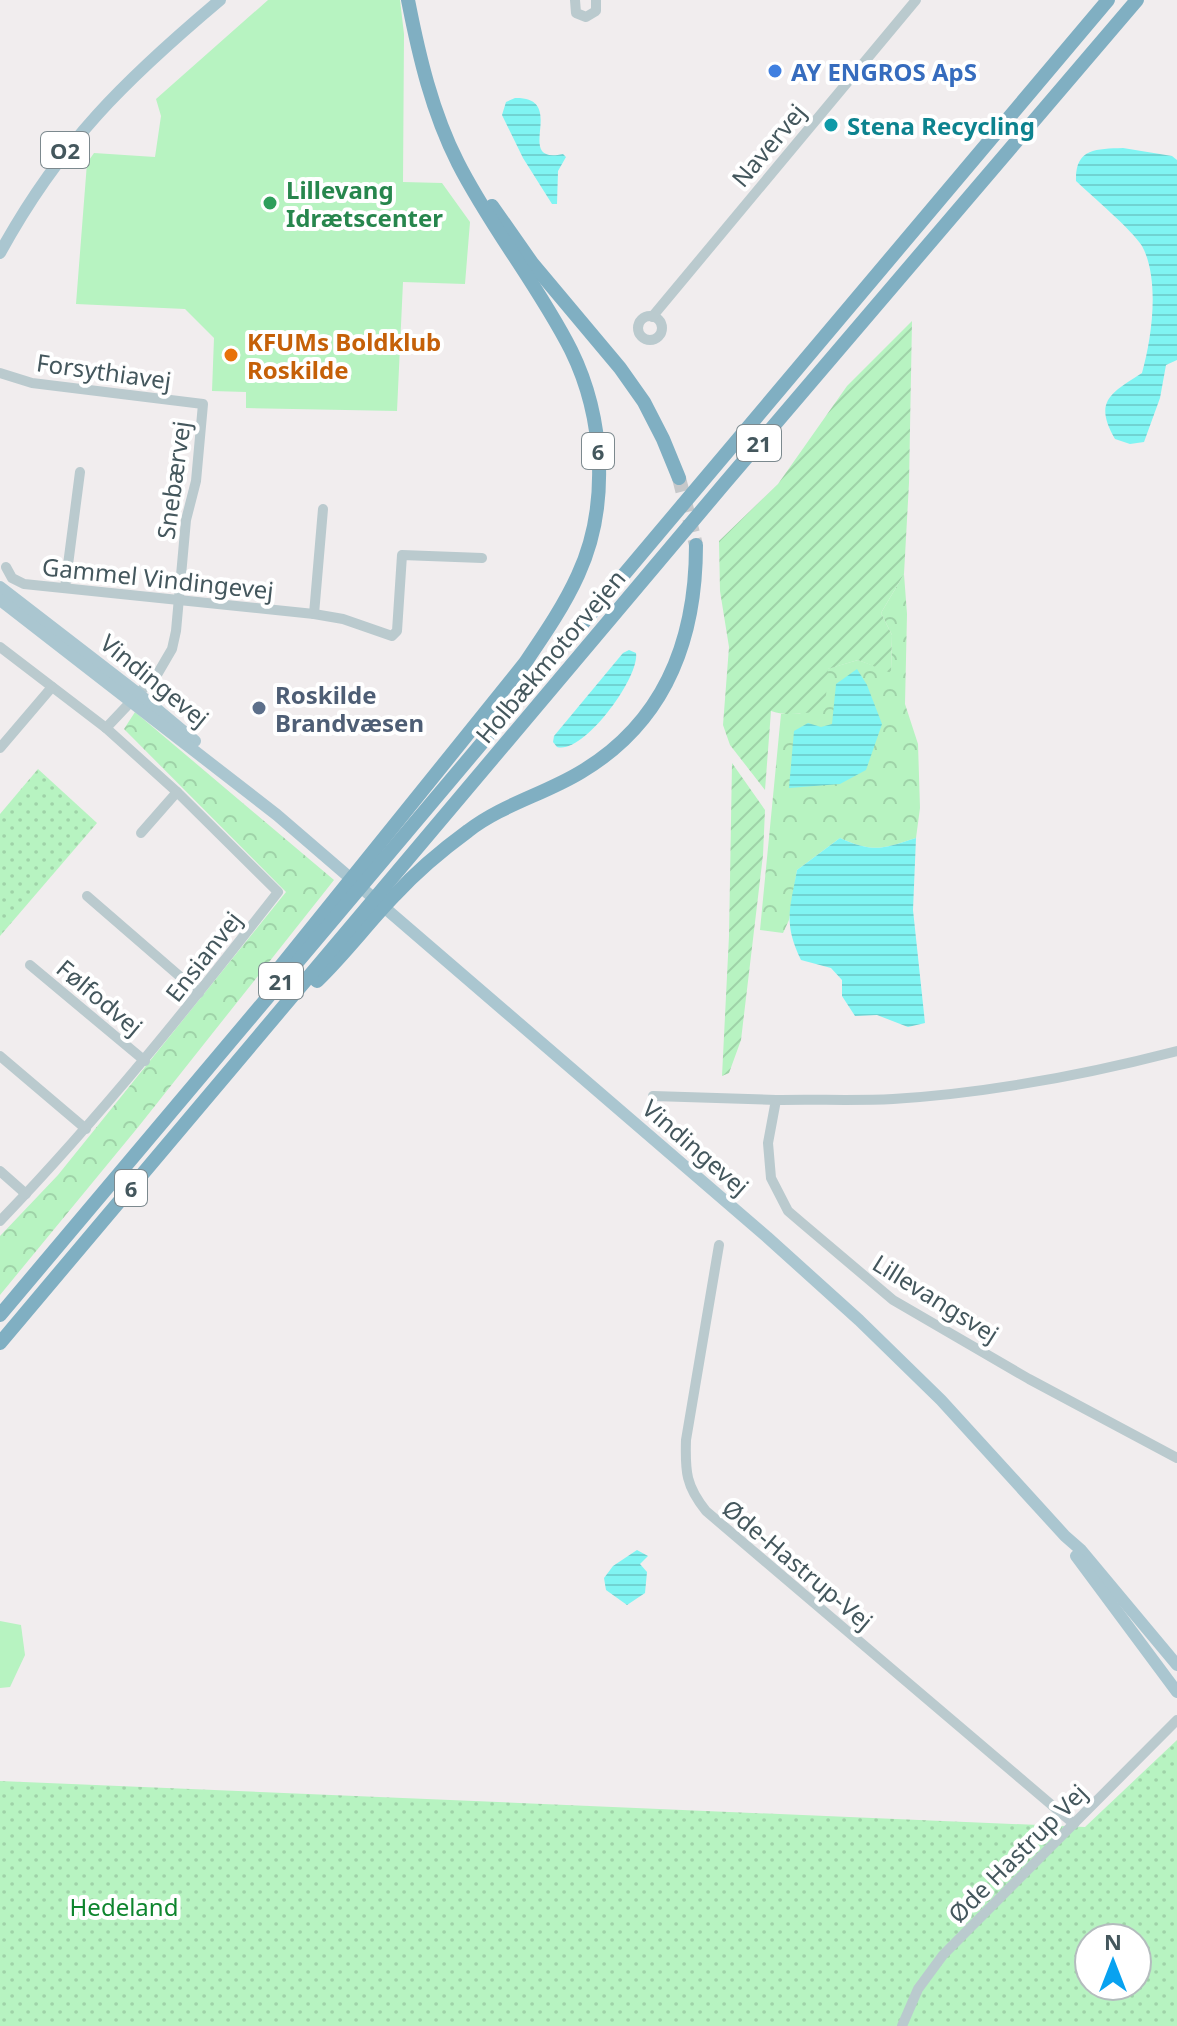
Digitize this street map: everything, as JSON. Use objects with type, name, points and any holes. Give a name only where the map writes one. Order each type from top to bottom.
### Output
[{"type":"highway","name":"6","points":[[210,1065],[256,998],[525,663],[579,574],[591,538],[598,496],[599,461],[585,382],[546,306],[457,161],[420,61],[408,0]]},
{"type":"highway","points":[[418,0],[440,98],[467,161],[493,207],[532,263],[620,368],[644,402],[679,478]]},
{"type":"highway","name":"Holbækmotorvejen","points":[[0,1315],[1108,0]]},
{"type":"highway","name":"Holbækmotorvejen","points":[[0,1343],[1137,0]]},
{"type":"highway","name":"6","points":[[261,1033],[324,974],[393,896],[435,856],[472,827],[581,772],[612,750],[638,725],[663,691],[692,615],[696,545]]},
{"type":"main road","name":"O2","points":[[0,253],[41,184],[96,114],[148,61],[220,0]]},
{"type":"main road","name":"Vindingevej","points":[[0,587],[260,797],[859,1320],[941,1400],[1081,1550],[1177,1665]]},
{"type":"main road","name":"Vindingevej","points":[[0,600],[136,698]]},
{"type":"main road","name":"Vindingevej","points":[[1065,1536],[1075,1555],[1177,1692]]},
{"type":"street","points":[[575,0],[576,13],[586,17],[596,11],[596,0]]},
{"type":"street","name":"Navervej","points":[[652,317],[916,0]]},
{"type":"street","name":"Forsythiavej","points":[[0,373],[32,383],[203,404]]},
{"type":"street","name":"Snebærvej","points":[[106,728],[158,673],[172,649],[185,527],[196,481],[203,404]]},
{"type":"street","points":[[65,588],[80,472]]},
{"type":"street","points":[[314,614],[323,509]]},
{"type":"street","name":"Gammel Vindingevej","points":[[6,567],[12,578],[24,584],[338,617],[395,636],[402,555],[482,558]]},
{"type":"street","name":"Ensianvej","points":[[0,647],[106,728],[177,792],[278,892],[145,1061],[0,1221]]},
{"type":"street","points":[[0,748],[52,687]]},
{"type":"street","points":[[141,833],[177,792]]},
{"type":"street","points":[[87,896],[199,993]]},
{"type":"street","name":"Følfodvej","points":[[30,965],[145,1061]]},
{"type":"street","points":[[653,1096],[776,1100],[891,1099],[1088,1074],[1177,1051]]},
{"type":"street","points":[[0,1056],[86,1129]]},
{"type":"street","name":"Lillevangsvej","points":[[776,1100],[768,1143],[771,1178],[788,1211],[893,1300],[1029,1379],[1177,1458]]},
{"type":"street","points":[[0,1171],[26,1194]]},
{"type":"street","name":"Øde-Hastrup-Vej","points":[[719,1245],[686,1440],[685,1470],[692,1494],[706,1511],[1074,1824]]},
{"type":"street","name":"Øde Hastrup Vej","points":[[902,2026],[918,1989],[943,1955],[1177,1720]]},
{"type":"green space","name":"Lillevang Idrætscenter","points":[[268,0],[400,0],[404,34],[403,182],[442,183],[470,222],[465,284],[403,282],[397,411],[246,408],[246,392],[212,391],[214,338],[185,309],[76,304],[87,163],[94,153],[155,157],[161,116],[156,99]]},
{"type":"green space","points":[[912,321],[904,574],[881,613],[892,635],[891,673],[858,660],[828,669],[825,710],[791,714],[771,711],[765,790],[730,745],[723,725],[729,647],[720,591],[719,541],[778,484],[847,386]]},
{"type":"green space","points":[[904,574],[907,614],[905,704],[918,744],[920,808],[916,838],[878,848],[840,838],[797,870],[789,920],[783,933],[760,930],[781,714],[800,714],[827,669],[858,660],[891,672],[892,635],[881,613]]},
{"type":"green space","points":[[135,712],[334,880],[0,1295],[0,1236],[58,1175],[286,892],[124,729]]},
{"type":"green space","points":[[732,763],[765,810],[763,855],[741,1040],[729,1073],[722,1076],[729,936]]},
{"type":"green space","points":[[38,769],[97,823],[0,936],[0,814]]},
{"type":"green space","points":[[0,1621],[21,1625],[25,1655],[10,1687],[0,1688]]},
{"type":"green space","name":"Hedeland","points":[[1177,1740],[1177,2026],[0,2026],[0,1781],[1085,1827]]},
{"type":"water","points":[[515,98],[531,101],[538,108],[541,150],[548,155],[563,154],[566,157],[558,171],[557,204],[552,204],[523,158],[502,115],[506,102]]},
{"type":"water","points":[[1123,148],[1172,156],[1177,160],[1177,360],[1166,365],[1160,398],[1144,442],[1130,444],[1115,439],[1106,407],[1114,393],[1142,373],[1149,343],[1153,291],[1148,259],[1137,239],[1076,181],[1083,156],[1096,150]]},
{"type":"water","points":[[629,650],[636,653],[635,664],[608,712],[581,739],[568,746],[557,747],[553,742],[554,736],[623,653]]},
{"type":"water","points":[[857,669],[867,685],[882,724],[866,770],[840,784],[789,788],[794,731],[808,723],[821,727],[832,724],[836,684]]},
{"type":"water","points":[[840,838],[878,848],[916,838],[913,910],[925,1023],[908,1027],[877,1015],[855,1016],[842,996],[842,980],[831,968],[801,960],[795,947],[790,926],[790,906],[797,870]]},
{"type":"water","points":[[637,1550],[648,1556],[640,1564],[647,1572],[645,1593],[627,1605],[606,1590],[604,1578],[613,1566]]},
{"type":"tunnel","points":[[679,478],[696,545]]},
{"type":"place","name":"AY ENGROS ApS","points":[[775,71]]},
{"type":"place","name":"Stena Recycling","points":[[831,125]]},
{"type":"place","name":"Lillevang Idrætscenter","points":[[270,203]]},
{"type":"place","name":"KFUMs Boldklub Roskilde","points":[[231,355]]},
{"type":"place","name":"Roskilde Brandvæsen","points":[[259,708]]}]
